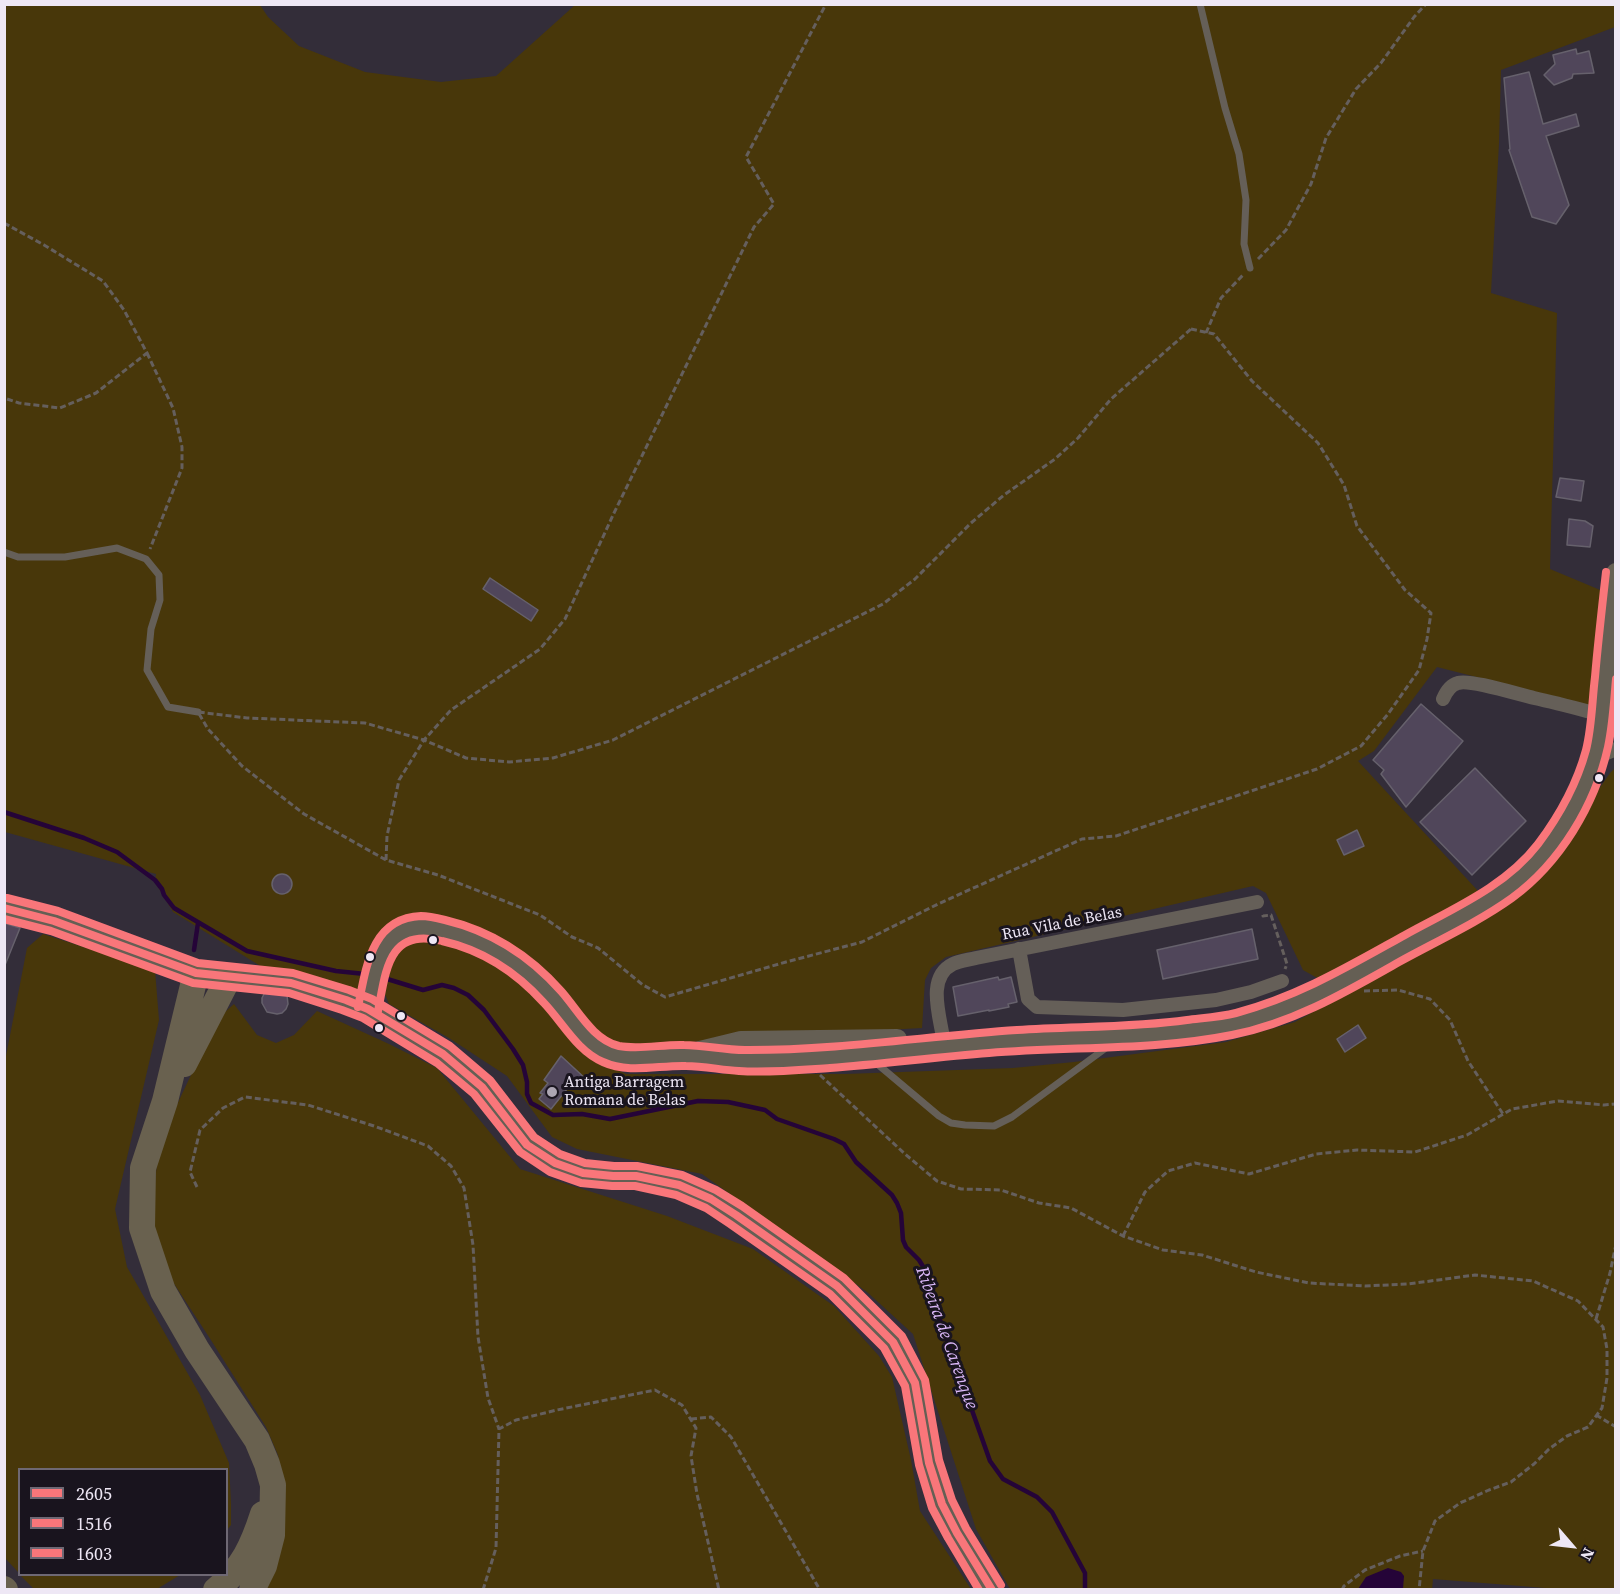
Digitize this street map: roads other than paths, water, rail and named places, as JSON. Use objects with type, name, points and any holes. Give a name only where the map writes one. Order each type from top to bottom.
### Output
[{"type":"highway","points":[[196,973],[165,1101],[143,1168],[142,1228],[163,1291],[197,1350],[257,1440],[267,1464],[273,1485],[272,1535],[264,1566],[252,1590]]},
{"type":"highway","points":[[165,1101],[229,977]]},
{"type":"highway","points":[[216,1590],[245,1560],[259,1528],[273,1485]]},
{"type":"street","points":[[368,1009],[380,958],[385,947],[403,930],[414,927],[428,927],[452,932],[480,942],[510,959],[552,997],[595,1045],[605,1052],[620,1057],[684,1054],[741,1061],[802,1059],[1023,1040],[1170,1034],[1231,1025],[1293,1006],[1479,906],[1505,890],[1542,856],[1569,818],[1595,758],[1602,715],[1616,573]]},
{"type":"street","points":[[1443,699],[1452,686],[1458,682],[1464,682],[1602,715]]},
{"type":"street","points":[[1595,758],[1616,749]]},
{"type":"street","name":"Rua Vila de Belas","points":[[943,1038],[936,994],[940,975],[952,964],[1257,902]]},
{"type":"street","points":[[4,908],[54,921],[196,973],[291,983],[368,1009],[443,1054],[482,1087],[527,1144],[555,1163],[584,1173],[636,1176],[679,1185],[711,1199],[837,1286],[893,1342],[915,1383],[929,1463],[942,1504],[992,1590]]},
{"type":"street","points":[[1019,949],[1028,999],[1037,1007],[1123,1010],[1216,1000],[1251,992],[1282,981]]},
{"type":"street","points":[[684,1054],[741,1041],[943,1038],[1023,1040]]},
{"type":"lane","points":[[1200,4],[1225,108],[1239,154],[1246,200],[1244,244],[1250,268]]},
{"type":"lane","points":[[4,552],[18,557],[65,557],[117,548],[146,559],[159,575],[160,600],[151,629],[147,670],[168,707],[198,712]]},
{"type":"lane","points":[[865,1054],[939,1116],[951,1123],[994,1126],[1012,1117],[1122,1036]]},
{"type":"waterway","name":"Ribeira de Carenque","points":[[4,812],[84,838],[117,852],[155,880],[174,908],[247,951],[336,971],[365,974]]},
{"type":"waterway","points":[[194,950],[198,923]]},
{"type":"waterway","name":"Ribeira de Carenque","points":[[384,978],[423,990],[442,985],[468,995],[484,1010],[523,1065],[527,1094],[531,1103],[553,1115],[582,1114],[610,1119],[698,1101],[728,1102],[765,1110],[777,1119],[844,1144],[856,1162],[892,1195],[897,1203],[901,1213],[903,1240],[906,1247],[924,1268],[990,1461],[1003,1479],[1037,1497],[1052,1512],[1085,1573],[1085,1590]]},
{"type":"place","name":"Antiga Barragem Romana de Belas","points":[[552,1092]]}]
